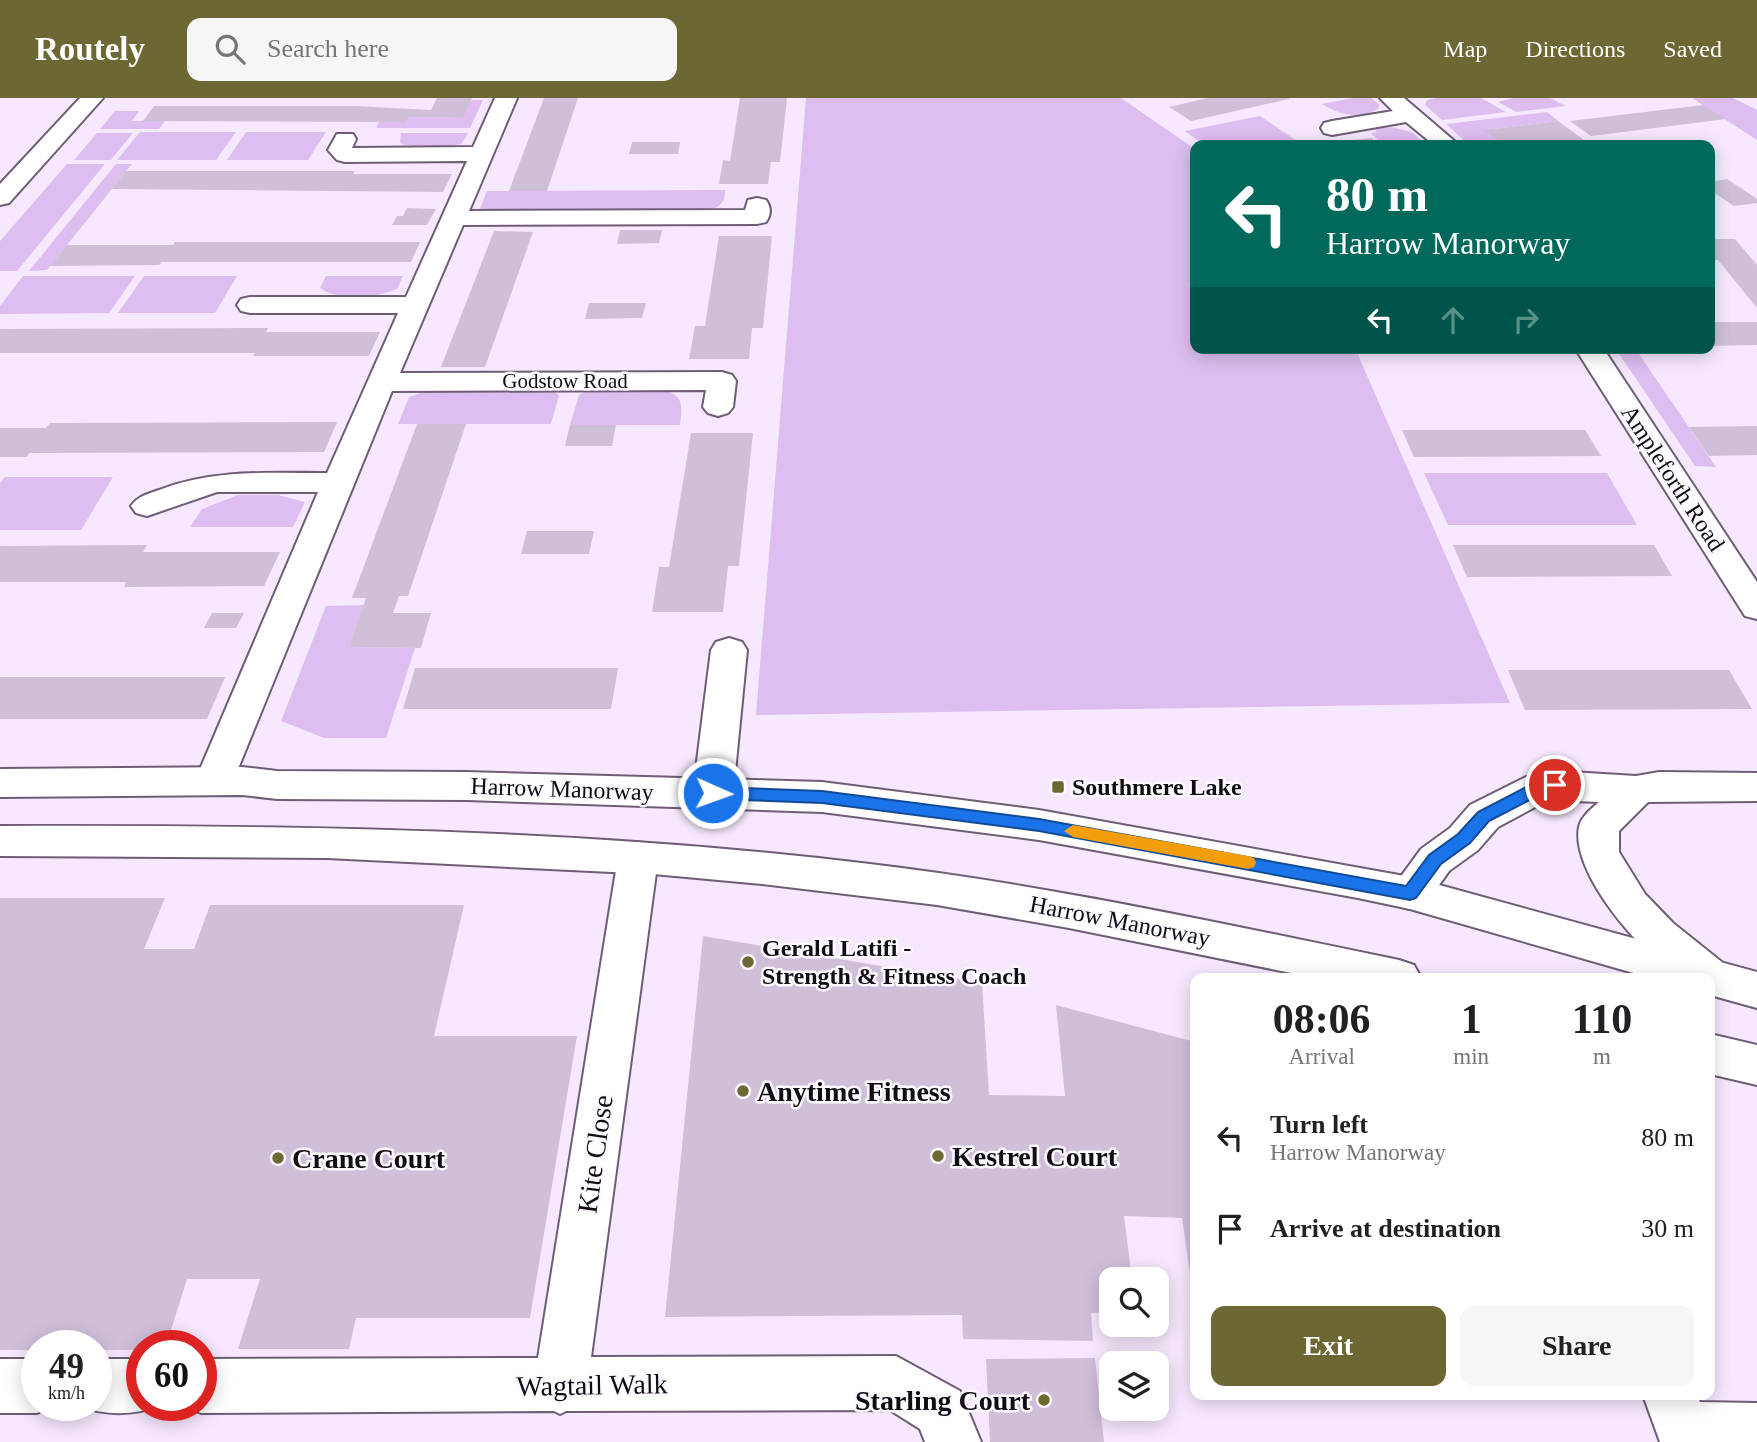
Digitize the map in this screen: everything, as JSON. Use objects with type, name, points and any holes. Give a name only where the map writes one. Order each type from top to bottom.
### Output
[{"type":"street","points":[[0,198],[92,98]]},
{"type":"street","points":[[214,781],[338,482],[506,98]]},
{"type":"street","points":[[1391,98],[1442,140]]},
{"type":"street","points":[[1332,128],[1412,114]]},
{"type":"street","points":[[345,139],[339,150],[345,155],[480,154]]},
{"type":"street","points":[[452,218],[757,211]]},
{"type":"street","points":[[250,305],[415,305]]},
{"type":"street","name":"Ampleforth Road","points":[[1593,354],[1757,608]]},
{"type":"street","name":"Godstow Road","points":[[383,382],[722,381],[718,407]]},
{"type":"street","points":[[147,506],[192,488],[217,483],[338,482]]},
{"type":"street","points":[[713,793],[729,650]]},
{"type":"street","name":"Harrow Manorway","points":[[0,783],[138,784],[214,781],[277,785],[466,786],[822,797],[1039,825],[1410,893],[1697,973]]},
{"type":"street","points":[[1410,893],[1435,860],[1464,839],[1484,816],[1539,787],[1555,785],[1636,790],[1659,786],[1757,787]]},
{"type":"street","name":"Harrow Manorway","points":[[1636,790],[1599,827],[1599,853],[1630,906],[1658,935],[1704,973]]},
{"type":"street","name":"Harrow Manorway","points":[[0,841],[523,848],[867,879],[977,894],[1127,920],[1376,973]]},
{"type":"street","name":"Kite Close","points":[[560,1387],[638,858]]},
{"type":"street","name":"Harrow Manorway","points":[[1715,978],[1757,990]]},
{"type":"street","points":[[1715,1055],[1757,1065]]},
{"type":"street","name":"Wagtail Walk","points":[[217,1386],[560,1387],[896,1383],[941,1410],[953,1442]]},
{"type":"street","points":[[0,1385],[21,1386]]},
{"type":"street","points":[[1680,1422],[1757,1431]]},
{"type":"shaded area","points":[[806,98],[1121,98],[1190,146],[1190,354],[1358,354],[1510,703],[756,715]]},
{"type":"shaded area","points":[[1353,98],[1371,98],[1379,104],[1379,108],[1365,114],[1350,115],[1322,104]]},
{"type":"shaded area","points":[[1481,98],[1506,112],[1442,120],[1425,105],[1427,100]]},
{"type":"shaded area","points":[[1513,98],[1550,98],[1566,106],[1516,112],[1498,102]]},
{"type":"shaded area","points":[[1692,98],[1733,98],[1757,110],[1757,140]]},
{"type":"shaded area","points":[[471,100],[483,100],[470,128],[376,128],[379,122],[407,122],[409,117],[462,118]]},
{"type":"shaded area","points":[[115,111],[139,111],[132,121],[165,121],[159,129],[100,129]]},
{"type":"shaded area","points":[[1547,112],[1558,121],[1485,130],[1498,140],[1464,140],[1446,124]]},
{"type":"shaded area","points":[[1260,116],[1296,140],[1197,140],[1185,131]]},
{"type":"shaded area","points":[[1391,127],[1412,132],[1421,140],[1378,140],[1371,133],[1377,132],[1375,129]]},
{"type":"shaded area","points":[[140,132],[236,132],[216,160],[117,160]]},
{"type":"shaded area","points":[[246,132],[326,132],[308,160],[227,160]]},
{"type":"shaded area","points":[[97,133],[133,133],[111,160],[74,160]]},
{"type":"shaded area","points":[[401,133],[468,133],[461,144],[439,148],[404,145],[400,143]]},
{"type":"shaded area","points":[[67,164],[105,164],[17,271],[0,271],[0,241]]},
{"type":"shaded area","points":[[116,164],[132,164],[47,270],[29,271]]},
{"type":"shaded area","points":[[725,190],[720,205],[703,210],[480,209],[487,191]]},
{"type":"shaded area","points":[[23,276],[135,276],[109,313],[0,314],[0,306]]},
{"type":"shaded area","points":[[144,276],[237,276],[215,313],[118,313]]},
{"type":"shaded area","points":[[326,276],[403,276],[397,289],[358,298],[338,296],[320,288]]},
{"type":"shaded area","points":[[1619,354],[1639,354],[1716,467],[1695,466]]},
{"type":"shaded area","points":[[435,388],[548,388],[559,395],[551,424],[398,424],[409,397]]},
{"type":"shaded area","points":[[592,388],[658,388],[672,393],[680,400],[680,425],[570,425],[579,395]]},
{"type":"shaded area","points":[[1424,473],[1607,473],[1637,525],[1448,525]]},
{"type":"shaded area","points":[[5,477],[113,477],[81,530],[0,530],[0,483]]},
{"type":"shaded area","points":[[238,495],[278,495],[305,502],[293,527],[190,527],[202,509]]},
{"type":"shaded area","points":[[364,605],[349,647],[415,648],[386,738],[324,738],[281,721],[326,606]]},
{"type":"building","points":[[437,98],[472,98],[463,118],[409,117],[407,122],[143,121],[154,106],[355,106],[431,110]]},
{"type":"building","points":[[544,98],[578,98],[547,191],[509,191]]},
{"type":"building","points":[[740,98],[787,98],[780,162],[771,162],[768,184],[719,184],[723,160],[730,161]]},
{"type":"building","points":[[1208,98],[1289,99],[1191,121],[1169,107]]},
{"type":"building","points":[[1703,105],[1726,119],[1591,136],[1570,121]]},
{"type":"building","points":[[1558,121],[1584,140],[1497,140],[1484,130]]},
{"type":"building","points":[[632,142],[680,142],[678,154],[629,154]]},
{"type":"building","points":[[126,171],[355,171],[353,174],[452,174],[443,192],[112,189]]},
{"type":"building","points":[[1727,179],[1757,199],[1757,203],[1734,206],[1715,193],[1715,181]]},
{"type":"building","points":[[407,208],[436,209],[427,225],[392,225],[397,216],[403,216]]},
{"type":"building","points":[[620,230],[662,230],[659,243],[617,244]]},
{"type":"building","points":[[494,231],[533,232],[485,367],[441,367]]},
{"type":"building","points":[[719,236],[772,236],[763,328],[752,328],[749,359],[689,359],[695,326],[705,326]]},
{"type":"building","points":[[1715,239],[1735,239],[1757,265],[1757,308],[1718,260],[1715,260]]},
{"type":"building","points":[[175,242],[420,242],[411,262],[162,262],[159,265],[50,266],[67,245],[173,245]]},
{"type":"building","points":[[589,303],[646,303],[642,318],[585,319]]},
{"type":"building","points":[[1715,322],[1757,322],[1757,345],[1715,346]]},
{"type":"building","points":[[268,328],[266,332],[380,332],[369,356],[0,353],[0,329]]},
{"type":"building","points":[[337,422],[324,452],[29,453],[27,457],[0,457],[0,428],[46,428],[50,423]]},
{"type":"building","points":[[417,424],[466,424],[408,596],[399,596],[393,613],[431,613],[421,648],[349,647],[366,598],[352,598]]},
{"type":"building","points":[[570,425],[616,425],[612,446],[565,446]]},
{"type":"building","points":[[1757,426],[1757,455],[1709,456],[1689,427]]},
{"type":"building","points":[[1402,430],[1585,430],[1601,456],[1414,457]]},
{"type":"building","points":[[691,433],[753,433],[739,566],[728,566],[723,612],[652,612],[659,567],[669,567]]},
{"type":"building","points":[[527,531],[594,531],[589,554],[521,554]]},
{"type":"building","points":[[147,545],[143,552],[280,552],[264,586],[124,587],[126,582],[0,582],[0,546]]},
{"type":"building","points":[[1453,545],[1654,545],[1672,576],[1467,577]]},
{"type":"building","points":[[212,613],[244,613],[236,628],[204,628]]},
{"type":"building","points":[[415,668],[618,668],[611,709],[403,709]]},
{"type":"building","points":[[1508,670],[1729,670],[1752,709],[1525,710]]},
{"type":"building","points":[[0,677],[225,677],[207,719],[0,719]]},
{"type":"building","name":"Crane Court","points":[[0,898],[165,898],[144,949],[194,949],[210,905],[464,905],[434,1036],[577,1036],[530,1318],[356,1318],[349,1349],[238,1349],[260,1279],[187,1279],[171,1330],[126,1330],[126,1350],[112,1350],[112,1330],[21,1330],[21,1350],[0,1350]]},
{"type":"building","name":"Kestrel Court","points":[[703,936],[982,983],[989,1095],[1065,1096],[1056,1005],[1190,1041],[1190,1273],[1182,1218],[1124,1216],[1130,1267],[1099,1267],[1099,1313],[1091,1313],[1093,1341],[963,1339],[962,1315],[665,1317]]},
{"type":"building","name":"Starling Court","points":[[1095,1358],[1099,1421],[1102,1421],[1104,1442],[990,1442],[986,1359]]},
{"type":"slow traffic","points":[[1073,831],[1248,863]]},
{"type":"place","name":"Southmere Lake","points":[[1058,787]]},
{"type":"place","name":"Gerald Latifi - Strength & Fitness Coach","points":[[748,962]]},
{"type":"place","name":"Anytime Fitness","points":[[743,1091]]},
{"type":"place","name":"Kestrel Court","points":[[938,1156]]},
{"type":"place","name":"Crane Court","points":[[278,1158]]},
{"type":"place","name":"Starling Court","points":[[1044,1400]]},
{"type":"route","points":[[713,793],[822,797],[1039,825],[1410,893],[1435,860],[1464,839],[1484,816],[1539,787],[1555,785]]}]
